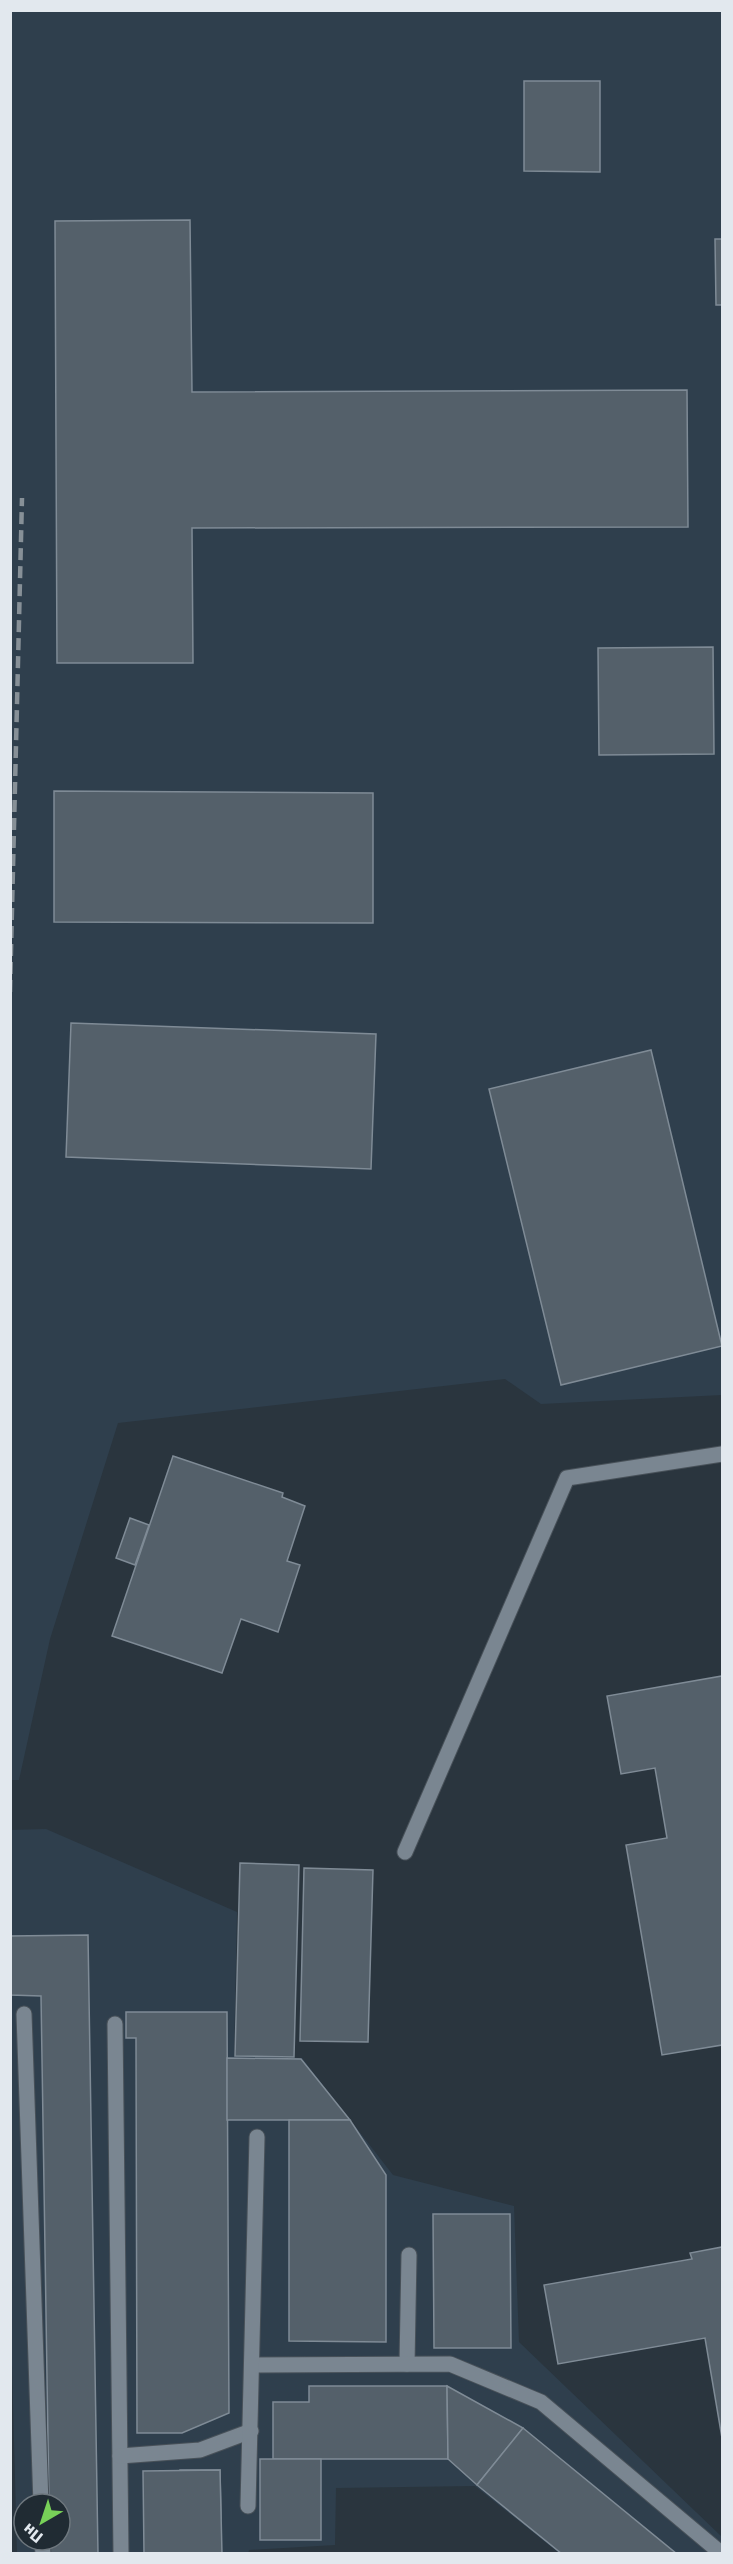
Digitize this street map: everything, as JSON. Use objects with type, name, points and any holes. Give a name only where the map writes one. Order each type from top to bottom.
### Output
[{"type":"lane","points":[[405,1852],[567,1478],[723,1454]]},
{"type":"lane","points":[[24,2014],[41,2492]]},
{"type":"lane","points":[[115,2024],[121,2553]]},
{"type":"lane","points":[[248,2506],[257,2138]]},
{"type":"lane","points":[[408,2364],[409,2255]]},
{"type":"lane","points":[[252,2365],[450,2364],[541,2402],[722,2553]]},
{"type":"lane","points":[[120,2456],[200,2450],[251,2431]]},
{"type":"shaded area","points":[[10,11],[722,11],[722,1395],[541,1404],[505,1379],[118,1423],[50,1639],[19,1780],[11,1780]]},
{"type":"shaded area","points":[[46,1829],[237,1912],[234,2056],[302,2058],[393,2175],[514,2206],[519,2342],[722,2537],[722,2553],[559,2553],[475,2486],[336,2488],[335,2545],[249,2550],[248,2554],[17,2553],[72,2552],[72,2492],[15,2492],[10,2291],[10,1830]]},
{"type":"building","points":[[524,81],[600,81],[600,172],[524,171]]},
{"type":"building","points":[[190,220],[192,392],[687,390],[688,527],[192,528],[193,663],[57,663],[55,221]]},
{"type":"building","points":[[715,239],[722,239],[722,305],[716,305]]},
{"type":"building","points":[[713,647],[714,754],[599,755],[598,648]]},
{"type":"building","points":[[54,791],[373,793],[373,923],[54,922]]},
{"type":"building","points":[[71,1023],[376,1034],[371,1169],[66,1157]]},
{"type":"building","points":[[651,1050],[722,1346],[561,1385],[489,1089]]},
{"type":"building","points":[[173,1456],[283,1493],[282,1497],[305,1506],[287,1561],[300,1565],[278,1632],[241,1619],[222,1673],[112,1636]]},
{"type":"building","points":[[130,1518],[149,1525],[135,1565],[116,1558]]},
{"type":"building","points":[[722,1676],[722,2045],[662,2055],[626,1845],[667,1838],[655,1768],[621,1774],[607,1696]]},
{"type":"building","points":[[240,1863],[299,1865],[294,2057],[235,2056]]},
{"type":"building","points":[[304,1868],[373,1870],[368,2042],[300,2041]]},
{"type":"building","points":[[88,1935],[98,2554],[50,2554],[50,2552],[72,2552],[72,2492],[49,2492],[41,1996],[10,1995],[10,1936]]},
{"type":"building","points":[[126,2012],[227,2012],[229,2413],[182,2433],[137,2433],[136,2038],[126,2038]]},
{"type":"building","points":[[227,2058],[301,2059],[350,2120],[227,2120]]},
{"type":"building","points":[[289,2120],[350,2120],[386,2175],[386,2342],[289,2341]]},
{"type":"building","points":[[433,2214],[510,2214],[511,2348],[434,2348]]},
{"type":"building","points":[[722,2247],[722,2438],[705,2338],[558,2364],[544,2285],[692,2259],[690,2253]]},
{"type":"building","points":[[309,2386],[447,2386],[448,2459],[273,2459],[273,2402],[309,2402]]},
{"type":"building","points":[[447,2386],[523,2428],[477,2485],[448,2459]]},
{"type":"building","points":[[523,2428],[677,2554],[562,2554],[477,2485]]},
{"type":"building","points":[[260,2459],[321,2459],[321,2540],[260,2540]]},
{"type":"building","points":[[180,2470],[220,2470],[221,2519],[181,2520]]},
{"type":"building","points":[[220,2470],[222,2554],[144,2554],[143,2471]]},
{"type":"railway","points":[[10,992],[22,498]]}]
